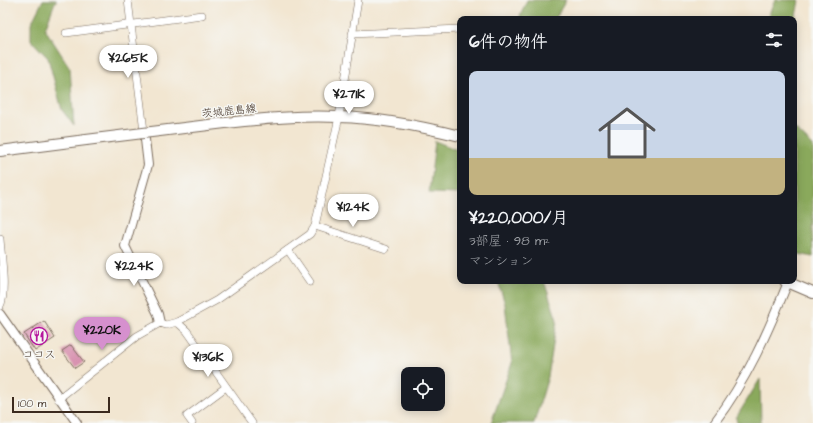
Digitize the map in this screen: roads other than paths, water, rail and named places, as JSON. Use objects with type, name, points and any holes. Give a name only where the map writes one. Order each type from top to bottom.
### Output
[{"type":"main road","name":"茨城鹿島線","points":[[0,151],[226,123],[282,118],[339,117],[384,121],[457,135]]},
{"type":"main road","points":[[792,284],[813,292]]},
{"type":"street","points":[[128,0],[148,165],[126,246],[158,314],[160,323]]},
{"type":"street","points":[[58,399],[137,336],[160,323],[166,325],[177,322],[216,300],[310,234],[315,226],[339,117],[358,0]]},
{"type":"street","points":[[66,34],[202,15]]},
{"type":"street","points":[[352,34],[457,29]]},
{"type":"street","points":[[315,226],[386,249]]},
{"type":"street","points":[[0,239],[4,288],[3,299],[0,306]]},
{"type":"street","points":[[288,250],[310,282]]},
{"type":"street","points":[[714,423],[742,382],[759,350],[786,284]]},
{"type":"street","points":[[0,314],[58,399],[77,423]]},
{"type":"street","points":[[177,322],[187,331],[226,387],[248,422]]},
{"type":"street","points":[[192,423],[187,416],[226,387]]},
{"type":"place","name":"ココス","points":[[39,336]]}]
